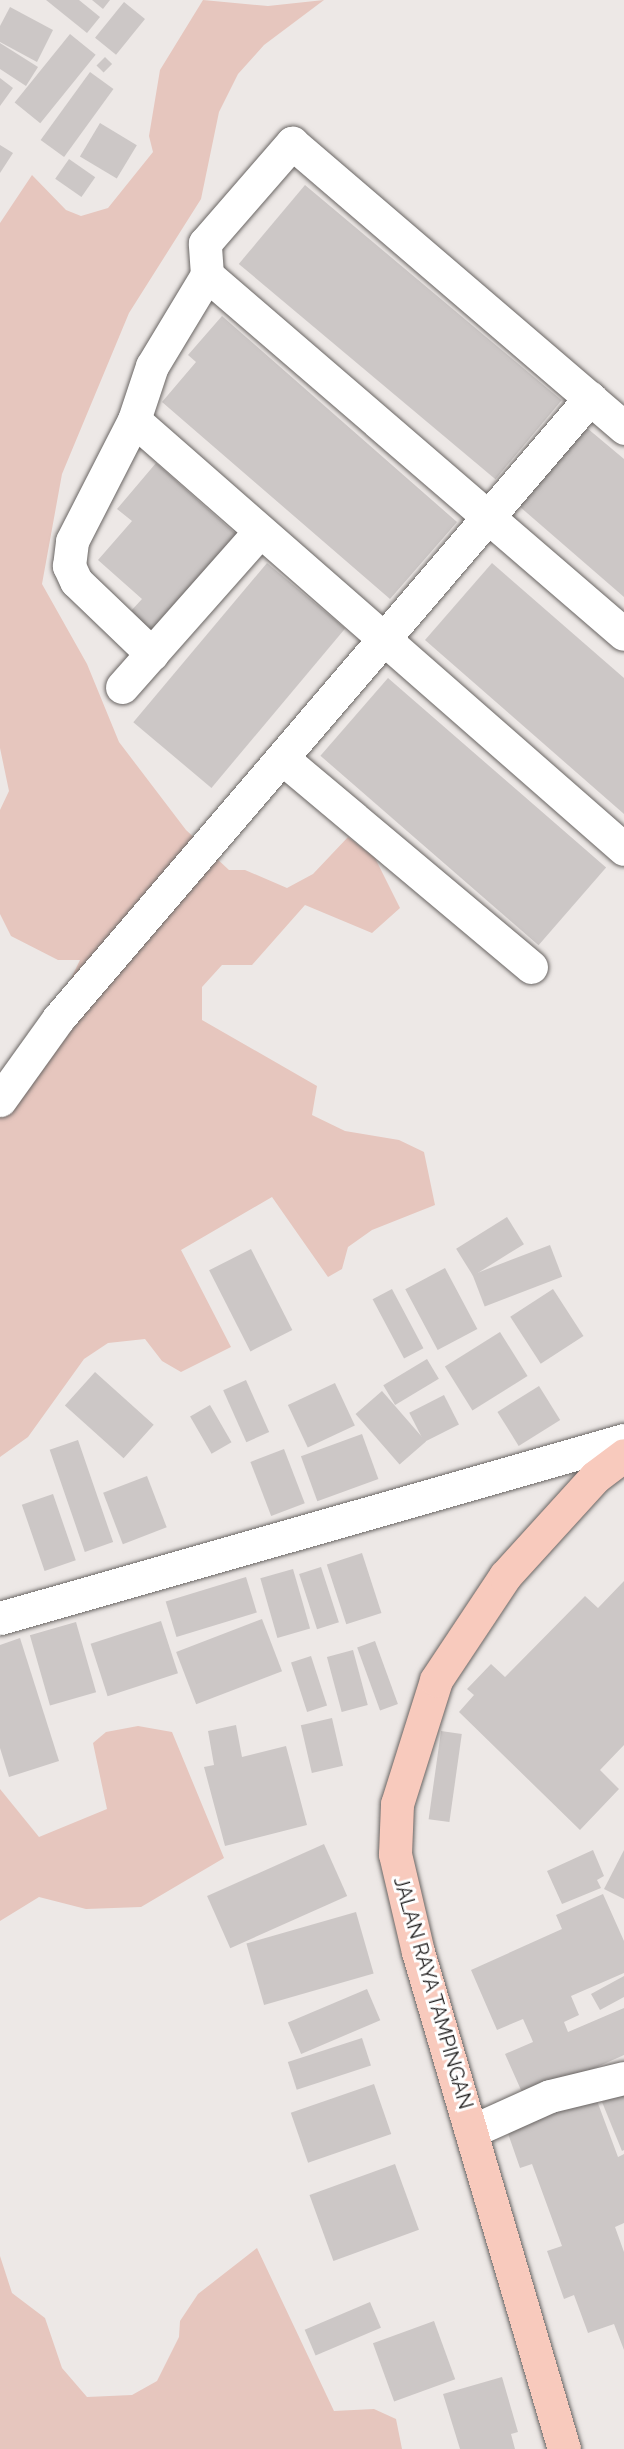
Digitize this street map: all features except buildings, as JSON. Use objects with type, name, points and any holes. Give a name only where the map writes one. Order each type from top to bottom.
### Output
[{"type":"main road","name":"JALAN RAYA TAMPINGAN","points":[[564,2449],[403,1887],[395,1854],[398,1804],[436,1680],[505,1576],[595,1477],[624,1455]]},
{"type":"street","points":[[152,654],[76,581],[69,566],[72,541],[134,420],[152,366],[207,275],[205,243],[292,143],[624,428]]},
{"type":"street","points":[[207,275],[624,634]]},
{"type":"street","points":[[0,1100],[58,1019],[492,518],[590,398]]},
{"type":"street","points":[[134,420],[259,532],[624,849]]},
{"type":"street","points":[[122,687],[259,532]]},
{"type":"street","points":[[282,758],[531,967]]},
{"type":"street","points":[[3,1611],[624,1440]]},
{"type":"street","points":[[472,2132],[550,2096],[624,2078]]},
{"type":"shaded area","points":[[203,0],[268,6],[324,0],[264,45],[238,74],[219,112],[201,199],[129,313],[62,474],[42,584],[87,664],[119,742],[186,830],[229,870],[245,870],[287,888],[313,874],[348,837],[375,858],[400,908],[372,933],[305,905],[252,965],[222,965],[202,987],[202,1020],[317,1086],[312,1115],[345,1131],[399,1140],[424,1152],[435,1205],[372,1230],[348,1247],[342,1269],[328,1277],[272,1197],[181,1250],[231,1347],[181,1372],[162,1361],[145,1339],[108,1343],[84,1359],[28,1437],[0,1457],[0,1077],[58,1005],[80,960],[58,960],[11,936],[0,914],[0,810],[9,791],[0,748],[0,223],[32,175],[66,210],[81,216],[108,208],[153,152],[149,136],[160,70]]},
{"type":"shaded area","points":[[138,1726],[172,1732],[224,1858],[141,1907],[86,1909],[39,1897],[0,1921],[0,1789],[39,1837],[107,1809],[93,1743],[106,1732]]},
{"type":"shaded area","points":[[257,2248],[334,2411],[374,2409],[396,2419],[402,2449],[0,2449],[0,2256],[12,2293],[45,2318],[62,2368],[87,2397],[132,2395],[157,2381],[179,2337],[180,2321],[198,2294]]}]
